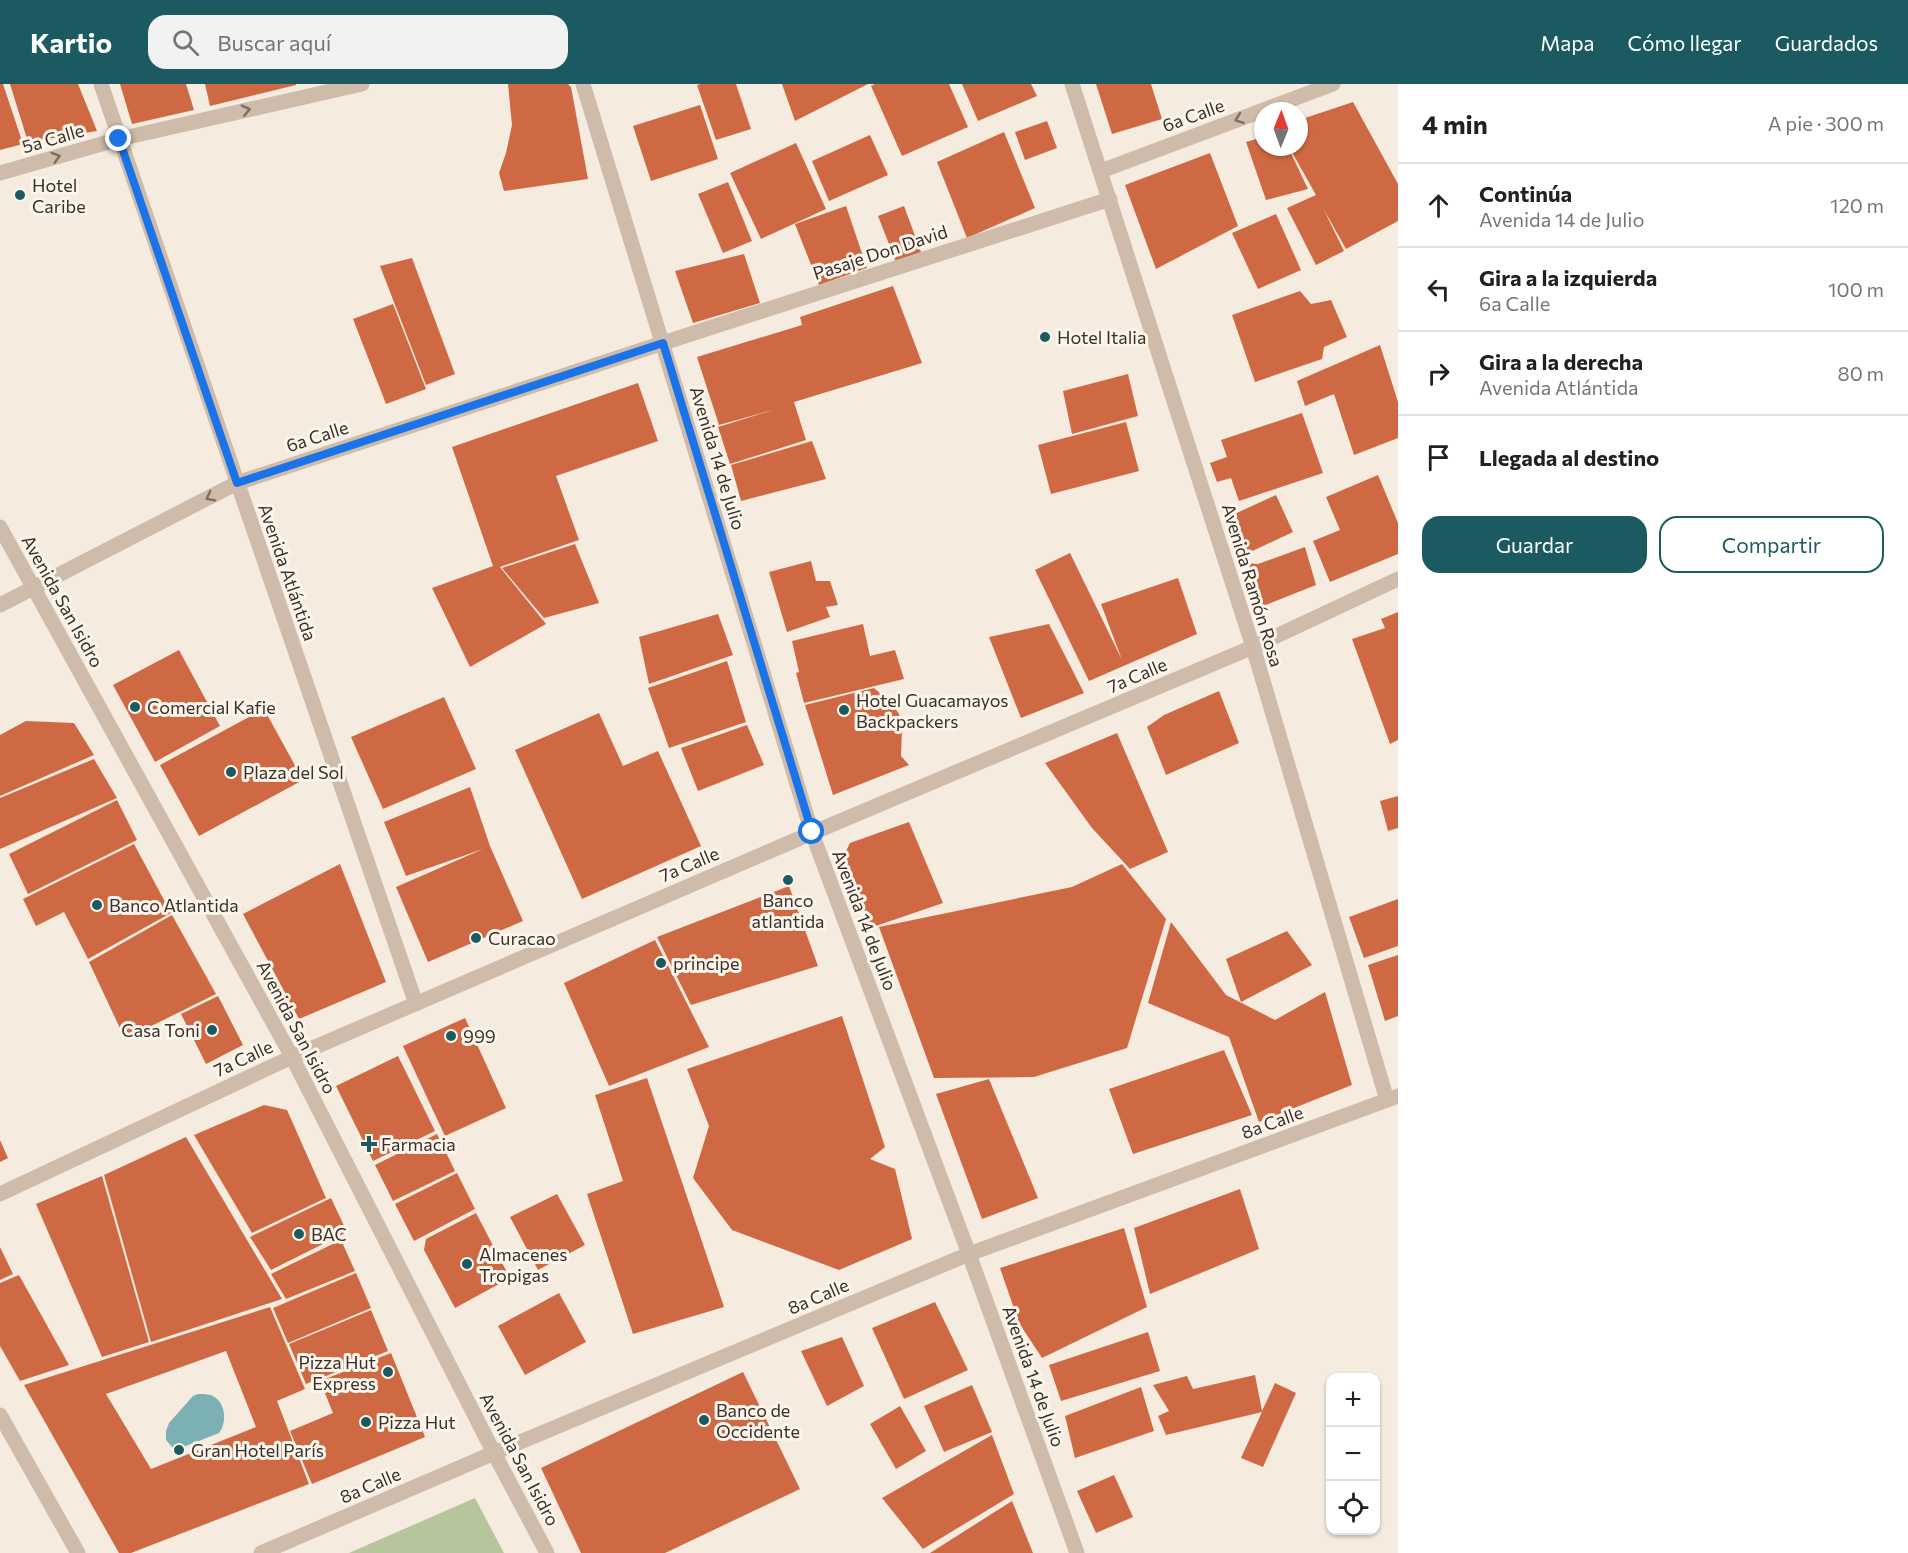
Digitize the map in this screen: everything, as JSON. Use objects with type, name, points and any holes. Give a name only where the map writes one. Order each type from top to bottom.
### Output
[{"type":"street","name":"Avenida Atlántida","points":[[101,84],[416,1004]]},
{"type":"street","name":"5a Calle","points":[[0,173],[119,139],[362,84]]},
{"type":"street","name":"Avenida 14 de Julio","points":[[583,84],[812,832],[1077,1553]]},
{"type":"street","name":"Avenida Ramón Rosa","points":[[1072,84],[1253,647],[1393,1098]]},
{"type":"street","name":"6a Calle","points":[[1101,171],[1333,84]]},
{"type":"street","name":"Pasaje Don David","points":[[663,343],[1110,199]]},
{"type":"street","name":"6a Calle","points":[[0,605],[237,483],[663,343]]},
{"type":"street","name":"Avenida San Isidro","points":[[0,527],[292,1057],[547,1553]]},
{"type":"street","name":"7a Calle","points":[[0,1194],[292,1057],[812,832],[1253,647],[1398,579]]},
{"type":"street","name":"8a Calle","points":[[261,1553],[969,1254],[1393,1098]]},
{"type":"street","points":[[0,1414],[78,1553]]},
{"type":"green space","points":[[475,1498],[504,1553],[349,1553]]},
{"type":"water","points":[[208,1394],[221,1403],[224,1413],[222,1429],[219,1433],[181,1448],[173,1448],[166,1440],[169,1423],[193,1396]]},
{"type":"building","points":[[0,84],[3,84],[23,144],[0,150]]},
{"type":"building","points":[[10,84],[78,84],[97,131],[28,142]]},
{"type":"building","points":[[120,84],[186,84],[194,110],[132,124]]},
{"type":"building","points":[[205,84],[296,84],[296,85],[210,106]]},
{"type":"building","points":[[508,84],[568,84],[571,87],[588,179],[504,191],[499,173],[512,125]]},
{"type":"building","points":[[736,84],[751,129],[716,140],[697,85]]},
{"type":"building","points":[[782,84],[868,84],[795,121]]},
{"type":"building","points":[[875,84],[949,84],[968,127],[902,156],[871,86]]},
{"type":"building","points":[[962,84],[1031,84],[1037,96],[978,121]]},
{"type":"building","points":[[1096,84],[1151,84],[1162,119],[1112,134]]},
{"type":"building","points":[[1353,102],[1398,184],[1398,221],[1346,249],[1323,208],[1344,251],[1316,265],[1287,208],[1316,195],[1294,156],[1308,156],[1308,117]]},
{"type":"building","points":[[700,105],[718,159],[651,181],[633,126]]},
{"type":"building","points":[[1047,121],[1057,148],[1025,160],[1015,132]]},
{"type":"building","points":[[1004,132],[1035,208],[967,238],[937,162]]},
{"type":"building","points":[[870,135],[888,175],[829,201],[812,161]]},
{"type":"building","points":[[1254,140],[1254,156],[1292,156],[1308,189],[1266,200],[1246,142]]},
{"type":"building","points":[[796,143],[826,209],[761,239],[730,173]]},
{"type":"building","points":[[1210,153],[1238,226],[1156,269],[1125,185]]},
{"type":"building","points":[[728,182],[752,241],[723,253],[698,194]]},
{"type":"building","points":[[846,206],[867,268],[819,285],[795,224]]},
{"type":"building","points":[[904,206],[921,252],[896,262],[878,216]]},
{"type":"building","points":[[1276,214],[1301,270],[1258,289],[1232,233]]},
{"type":"building","points":[[744,254],[760,303],[693,323],[675,271]]},
{"type":"building","points":[[412,258],[455,374],[426,385],[380,266]]},
{"type":"building","points":[[893,286],[922,363],[794,402],[806,440],[730,464],[718,427],[773,410],[719,425],[697,357],[802,325],[800,317]]},
{"type":"building","points":[[1300,291],[1311,304],[1331,300],[1347,337],[1324,347],[1322,359],[1255,382],[1232,315]]},
{"type":"building","points":[[393,304],[426,389],[386,404],[353,319]]},
{"type":"building","points":[[1380,345],[1398,402],[1398,438],[1354,455],[1334,394],[1305,406],[1297,381]]},
{"type":"building","points":[[1128,374],[1138,416],[1072,434],[1063,391]]},
{"type":"building","points":[[638,383],[658,441],[556,476],[579,540],[500,567],[546,624],[470,667],[432,588],[493,566],[452,447]]},
{"type":"building","points":[[1302,413],[1323,473],[1239,501],[1231,478],[1217,482],[1210,463],[1227,457],[1221,440]]},
{"type":"building","points":[[1126,422],[1139,471],[1051,494],[1038,445]]},
{"type":"building","points":[[812,441],[826,479],[741,501],[731,465]]},
{"type":"building","points":[[1378,475],[1398,523],[1398,554],[1330,582],[1313,541],[1340,530],[1326,497]]},
{"type":"building","points":[[1276,495],[1293,532],[1246,554],[1228,517]]},
{"type":"building","points":[[575,544],[599,603],[544,618],[502,568]]},
{"type":"building","points":[[1305,547],[1316,585],[1263,606],[1248,563],[1258,564]]},
{"type":"building","points":[[1070,553],[1122,660],[1101,604],[1178,578],[1197,634],[1089,681],[1035,570]]},
{"type":"building","points":[[811,561],[816,581],[830,581],[838,605],[826,607],[830,617],[787,632],[769,572]]},
{"type":"building","points":[[1398,612],[1398,740],[1390,744],[1352,639],[1385,628],[1381,619]]},
{"type":"building","points":[[718,614],[733,655],[649,684],[639,637]]},
{"type":"building","points":[[863,624],[870,656],[895,650],[904,679],[804,703],[796,673],[799,672],[792,641]]},
{"type":"building","points":[[1049,624],[1084,693],[1021,718],[989,637]]},
{"type":"building","points":[[179,650],[220,726],[155,762],[113,685]]},
{"type":"building","points":[[727,661],[746,722],[669,748],[648,688]]},
{"type":"building","points":[[874,688],[892,704],[899,714],[902,729],[901,756],[909,765],[833,795],[805,705]]},
{"type":"building","points":[[1219,691],[1239,743],[1166,775],[1147,727],[1164,715]]},
{"type":"building","points":[[444,697],[476,769],[383,809],[351,737]]},
{"type":"building","name":"Plaza del Sol","points":[[264,709],[303,780],[199,836],[160,765]]},
{"type":"building","points":[[599,713],[623,766],[658,751],[701,846],[582,899],[515,750]]},
{"type":"building","points":[[26,721],[74,723],[94,755],[0,796],[0,735]]},
{"type":"building","points":[[747,725],[764,765],[698,791],[681,748]]},
{"type":"building","points":[[1117,733],[1168,852],[1130,869],[1092,828],[1045,763]]},
{"type":"building","points":[[94,759],[117,798],[0,849],[0,798]]},
{"type":"building","points":[[470,787],[490,846],[523,921],[428,962],[396,887],[483,849],[406,876],[384,822]]},
{"type":"building","points":[[1398,796],[1398,828],[1388,831],[1380,801]]},
{"type":"building","points":[[117,800],[137,840],[28,894],[9,854]]},
{"type":"building","points":[[909,822],[943,903],[870,928],[842,859],[850,843]]},
{"type":"building","name":"Banco Atlantida","points":[[134,844],[171,913],[88,959],[64,912],[36,926],[23,899]]},
{"type":"building","points":[[340,864],[386,982],[299,1019],[243,914]]},
{"type":"building","points":[[1122,864],[1166,919],[1127,1048],[1034,1077],[934,1078],[879,927],[1072,887]]},
{"type":"building","points":[[789,886],[818,966],[691,1005],[657,937]]},
{"type":"building","points":[[1398,899],[1398,946],[1364,958],[1349,917]]},
{"type":"building","points":[[172,915],[216,994],[125,1039],[89,962]]},
{"type":"building","points":[[1171,922],[1226,995],[1275,1020],[1325,992],[1352,1085],[1259,1122],[1229,1037],[1148,1003]]},
{"type":"building","points":[[1287,931],[1312,965],[1241,1002],[1226,959]]},
{"type":"building","points":[[655,940],[709,1047],[609,1086],[564,983]]},
{"type":"building","points":[[1398,955],[1398,1016],[1385,1021],[1368,965]]},
{"type":"building","name":"Casa Toni","points":[[218,996],[243,1045],[206,1064],[181,1014]]},
{"type":"building","points":[[842,1016],[885,1147],[870,1159],[895,1169],[912,1239],[839,1270],[732,1230],[693,1178],[709,1126],[687,1069]]},
{"type":"building","points":[[465,1018],[506,1108],[445,1136],[403,1046]]},
{"type":"building","points":[[1224,1050],[1252,1115],[1133,1154],[1109,1089]]},
{"type":"building","points":[[398,1056],[435,1131],[373,1161],[336,1086]]},
{"type":"building","points":[[647,1078],[724,1307],[633,1334],[587,1194],[623,1181],[595,1095]]},
{"type":"building","points":[[989,1079],[1038,1198],[982,1219],[936,1094]]},
{"type":"building","points":[[264,1105],[287,1110],[326,1198],[252,1233],[194,1135]]},
{"type":"building","points":[[437,1134],[455,1171],[393,1201],[375,1165]]},
{"type":"building","points":[[186,1137],[282,1299],[151,1342],[104,1175]]},
{"type":"building","points":[[0,1140],[8,1158],[0,1162]]},
{"type":"building","points":[[457,1173],[475,1209],[414,1241],[395,1204]]},
{"type":"building","points":[[102,1176],[149,1342],[102,1357],[36,1204]]},
{"type":"building","points":[[1240,1189],[1259,1249],[1150,1294],[1134,1228]]},
{"type":"building","points":[[557,1194],[585,1245],[538,1270],[510,1217]]},
{"type":"building","name":"BAC","points":[[331,1198],[347,1232],[271,1270],[250,1237]]},
{"type":"building","name":"Almacenes Tropigas","points":[[476,1213],[510,1278],[455,1308],[424,1250],[426,1239]]},
{"type":"building","points":[[1124,1228],[1147,1307],[1042,1358],[1019,1323],[1000,1268]]},
{"type":"building","points":[[341,1240],[355,1271],[286,1299],[271,1274]]},
{"type":"building","points":[[0,1247],[13,1274],[0,1280]]},
{"type":"building","points":[[356,1273],[371,1308],[288,1343],[273,1308]]},
{"type":"building","points":[[19,1275],[69,1365],[20,1381],[0,1346],[0,1283]]},
{"type":"building","points":[[559,1293],[586,1342],[525,1375],[498,1326]]},
{"type":"building","points":[[935,1302],[968,1370],[904,1399],[872,1328]]},
{"type":"building","name":"Gran Hotel París","points":[[270,1307],[305,1389],[277,1401],[309,1484],[131,1553],[119,1553],[24,1385]],"holes":[[[226,1351],[256,1427],[151,1469],[106,1394]]]},
{"type":"building","points":[[371,1310],[388,1351],[306,1384],[289,1344]]},
{"type":"building","points":[[1148,1332],[1160,1371],[1061,1401],[1049,1365]]},
{"type":"building","points":[[842,1337],[864,1386],[827,1406],[801,1351]]},
{"type":"building","name":"Pizza Hut","points":[[391,1353],[425,1437],[312,1484],[290,1431],[333,1413],[320,1381]]},
{"type":"building","name":"Banco de Occidente","points":[[743,1372],[800,1489],[665,1553],[581,1553],[541,1468]]},
{"type":"building","points":[[1255,1375],[1262,1411],[1275,1383],[1296,1393],[1263,1467],[1241,1458],[1262,1412],[1166,1435],[1158,1416],[1169,1411],[1153,1385],[1187,1376],[1193,1389]]},
{"type":"building","points":[[972,1385],[992,1432],[944,1452],[924,1406]]},
{"type":"building","points":[[1141,1387],[1154,1431],[1075,1458],[1065,1416]]},
{"type":"building","points":[[900,1406],[926,1451],[896,1469],[870,1424]]},
{"type":"building","points":[[992,1435],[1014,1494],[923,1549],[882,1498]]},
{"type":"building","points":[[1114,1475],[1133,1517],[1096,1533],[1077,1491]]},
{"type":"building","points":[[1012,1501],[1033,1553],[930,1553]]},
{"type":"place","name":"Hotel Caribe","points":[[20,195]]},
{"type":"place","name":"Hotel Italia","points":[[1045,337]]},
{"type":"place","name":"Comercial Kafie","points":[[135,707]]},
{"type":"place","name":"Hotel Guacamayos Backpackers","points":[[844,710]]},
{"type":"place","name":"Plaza del Sol","points":[[231,772]]},
{"type":"place","name":"Banco atlantida","points":[[788,880]]},
{"type":"place","name":"Banco Atlantida","points":[[97,905]]},
{"type":"place","name":"Curacao","points":[[476,938]]},
{"type":"place","name":"principe","points":[[661,963]]},
{"type":"place","name":"Casa Toni","points":[[212,1030]]},
{"type":"place","name":"999","points":[[451,1036]]},
{"type":"place","name":"Farmacia","points":[[369,1144]]},
{"type":"place","name":"BAC","points":[[299,1234]]},
{"type":"place","name":"Almacenes Tropigas","points":[[467,1264]]},
{"type":"place","name":"Pizza Hut Express","points":[[388,1372]]},
{"type":"place","name":"Banco de Occidente","points":[[704,1420]]},
{"type":"place","name":"Pizza Hut","points":[[366,1422]]},
{"type":"place","name":"Gran Hotel París","points":[[179,1450]]},
{"type":"route","points":[[119,139],[237,483],[663,343],[812,832]]}]
